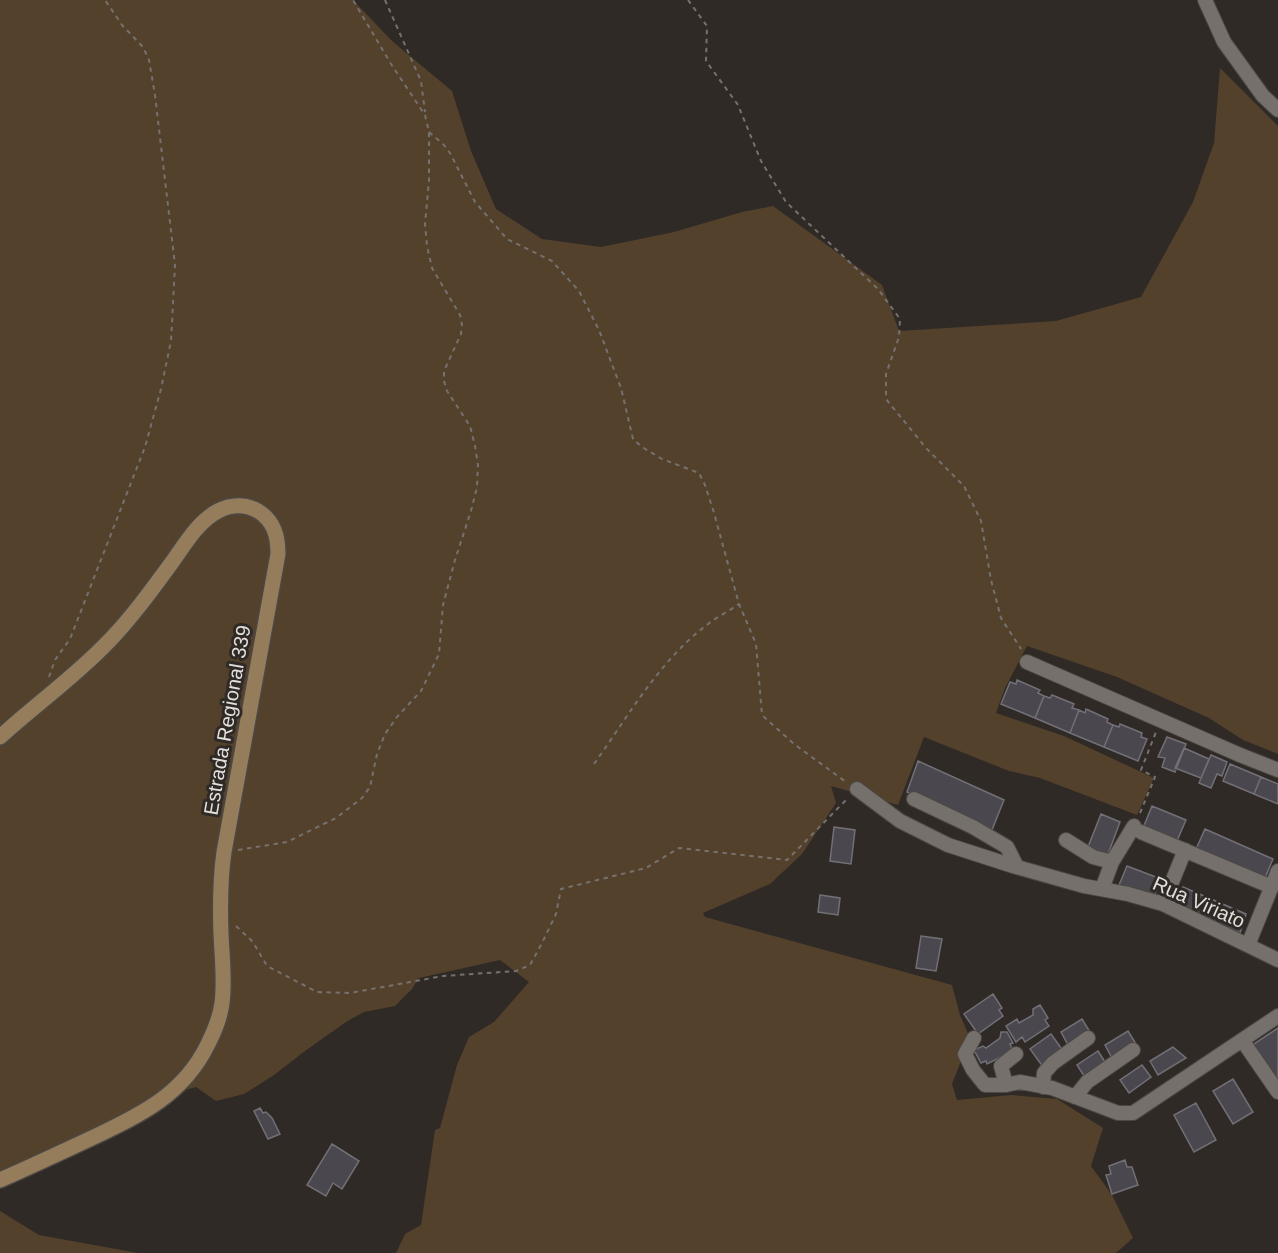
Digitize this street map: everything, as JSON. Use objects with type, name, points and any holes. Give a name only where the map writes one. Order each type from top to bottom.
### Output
[{"type":"main road","name":"Estrada Regional 339","points":[[0,737],[90,660],[111,639],[207,518],[218,511],[237,505],[249,507],[269,520],[278,540],[278,554],[224,852],[220,885],[223,984],[216,1027],[197,1065],[185,1080],[164,1098],[133,1118],[0,1180]]},
{"type":"street","points":[[1205,0],[1224,42],[1263,96],[1278,110]]},
{"type":"street","points":[[1028,662],[1278,770]]},
{"type":"street","name":"Rua Viriato","points":[[857,789],[900,821],[948,845],[1084,886],[1128,894],[1163,904],[1278,960]]},
{"type":"street","points":[[914,799],[973,827],[1007,847],[1017,867]]},
{"type":"street","points":[[1102,889],[1112,862],[1138,829],[1272,887]]},
{"type":"street","points":[[1066,840],[1093,857],[1112,862]]},
{"type":"street","points":[[1163,904],[1185,850]]},
{"type":"street","points":[[1248,945],[1278,871]]},
{"type":"street","points":[[974,1038],[965,1054],[973,1070],[985,1085],[1020,1082],[1052,1088],[1118,1113],[1133,1113],[1278,1016]]},
{"type":"street","points":[[1043,1087],[1044,1073],[1053,1063],[1088,1038]]},
{"type":"street","points":[[1242,1040],[1278,1092]]},
{"type":"street","points":[[1075,1097],[1087,1082],[1133,1050]]},
{"type":"street","points":[[1006,1085],[1001,1066],[1016,1054]]},
{"type":"path","points":[[51,693],[48,680],[55,660],[70,639],[146,447],[171,341],[175,265],[149,60],[143,47],[122,25],[105,0]]},
{"type":"path","points":[[353,0],[425,115]]},
{"type":"path","points":[[224,852],[287,842],[336,818],[362,798],[370,787],[377,754],[385,734],[397,717],[421,692],[439,654],[443,605],[477,487],[478,465],[470,426],[447,391],[444,381],[444,371],[461,333],[462,325],[460,315],[432,268],[427,246],[425,224],[429,180],[429,132],[421,81],[385,0]]},
{"type":"path","points":[[688,0],[706,26],[706,61],[738,105],[761,161],[786,202],[878,289],[900,319],[899,337],[886,374],[886,399],[926,448],[964,486],[981,521],[1000,618],[1028,662]]},
{"type":"path","points":[[220,912],[253,942],[267,966],[317,992],[350,993],[443,976],[516,971],[530,965],[556,914],[561,889],[646,868],[679,848],[787,860],[857,789],[794,744],[762,715],[756,644],[739,604],[714,513],[699,473],[662,459],[633,439],[621,388],[599,330],[579,291],[552,261],[507,238],[475,202],[450,153],[429,132]]},
{"type":"path","points":[[594,764],[659,672],[708,624],[739,604]]},
{"type":"path","points":[[1138,829],[1155,777],[1141,770],[1161,720]]},
{"type":"shaded area","points":[[0,0],[353,0],[392,41],[452,91],[471,151],[496,209],[542,239],[601,247],[674,232],[742,212],[773,206],[882,285],[899,331],[1056,321],[1141,297],[1193,202],[1214,143],[1220,68],[1278,126],[1278,754],[1243,740],[1209,718],[1117,677],[1027,646],[1005,688],[996,713],[1064,736],[1154,778],[1137,815],[1040,778],[1009,771],[924,737],[898,805],[831,786],[836,803],[802,854],[770,884],[703,913],[705,917],[952,985],[960,1015],[970,1038],[952,1084],[957,1100],[1011,1095],[1057,1099],[1103,1128],[1091,1166],[1112,1195],[1133,1238],[1116,1253],[396,1253],[405,1234],[421,1225],[435,1130],[440,1128],[457,1065],[469,1037],[494,1022],[529,982],[500,960],[419,978],[412,989],[395,1006],[364,1012],[346,1022],[244,1094],[216,1101],[196,1087],[182,1091],[0,1184]]},
{"type":"shaded area","points":[[0,1211],[39,1235],[138,1253],[0,1253]]},
{"type":"building","points":[[1017,680],[1040,690],[1038,693],[1044,696],[1035,718],[1001,704],[1010,682],[1016,684]]},
{"type":"building","points":[[1052,695],[1074,704],[1072,708],[1079,710],[1070,733],[1035,718],[1044,696],[1050,698]]},
{"type":"building","points":[[1086,709],[1108,719],[1107,722],[1113,725],[1104,747],[1070,733],[1079,710],[1085,713]]},
{"type":"building","points":[[1120,724],[1142,733],[1141,737],[1147,739],[1138,761],[1104,747],[1113,725],[1119,727]]},
{"type":"building","points":[[1167,737],[1186,744],[1175,772],[1162,767],[1165,758],[1158,757]]},
{"type":"building","points":[[1184,748],[1209,759],[1201,778],[1175,768]]},
{"type":"building","points":[[1211,755],[1227,762],[1222,776],[1217,774],[1211,788],[1199,783]]},
{"type":"building","points":[[918,761],[1004,800],[992,830],[907,792]]},
{"type":"building","points":[[1230,764],[1261,777],[1254,794],[1223,781]]},
{"type":"building","points":[[1261,777],[1278,784],[1278,804],[1254,794]]},
{"type":"building","points":[[1152,806],[1186,820],[1176,843],[1143,828]]},
{"type":"building","points":[[1101,814],[1120,822],[1107,857],[1088,847]]},
{"type":"building","points":[[834,827],[855,830],[851,864],[830,861]]},
{"type":"building","points":[[1205,829],[1273,859],[1265,878],[1196,849]]},
{"type":"building","points":[[1127,866],[1161,879],[1153,899],[1119,885]]},
{"type":"building","points":[[1183,887],[1246,914],[1240,933],[1174,907]]},
{"type":"building","points":[[820,895],[840,898],[838,915],[818,912]]},
{"type":"building","points":[[921,936],[942,939],[936,971],[916,968]]},
{"type":"building","points":[[993,994],[1002,1008],[999,1010],[1003,1016],[978,1034],[964,1014]]},
{"type":"building","points":[[1040,1005],[1048,1018],[1045,1020],[1049,1026],[1025,1042],[1022,1037],[1016,1042],[1006,1026],[1017,1019],[1019,1023],[1033,1015],[1033,1009]]},
{"type":"building","points":[[1082,1019],[1090,1032],[1068,1045],[1061,1032]]},
{"type":"building","points":[[1278,1028],[1278,1087],[1251,1046]]},
{"type":"building","points":[[1128,1031],[1136,1044],[1112,1058],[1105,1045]]},
{"type":"building","points":[[1001,1032],[1007,1032],[1013,1043],[1010,1044],[1013,1051],[987,1064],[986,1061],[981,1063],[974,1050],[983,1046],[986,1048],[1000,1038]]},
{"type":"building","points":[[1051,1034],[1064,1052],[1043,1067],[1030,1049]]},
{"type":"building","points":[[1173,1047],[1186,1058],[1158,1075],[1150,1061]]},
{"type":"building","points":[[1098,1051],[1107,1065],[1086,1079],[1077,1065]]},
{"type":"building","points":[[1142,1065],[1151,1077],[1129,1093],[1120,1080]]},
{"type":"building","points":[[1233,1079],[1253,1112],[1233,1124],[1213,1091]]},
{"type":"building","points":[[1196,1103],[1216,1140],[1194,1152],[1174,1115]]},
{"type":"building","points":[[260,1108],[263,1113],[266,1112],[272,1118],[280,1134],[268,1139],[254,1111]]},
{"type":"building","points":[[332,1144],[359,1161],[342,1189],[333,1183],[326,1196],[307,1185]]},
{"type":"building","points":[[1125,1160],[1127,1167],[1132,1167],[1138,1185],[1112,1194],[1106,1175],[1111,1174],[1109,1166]]}]
